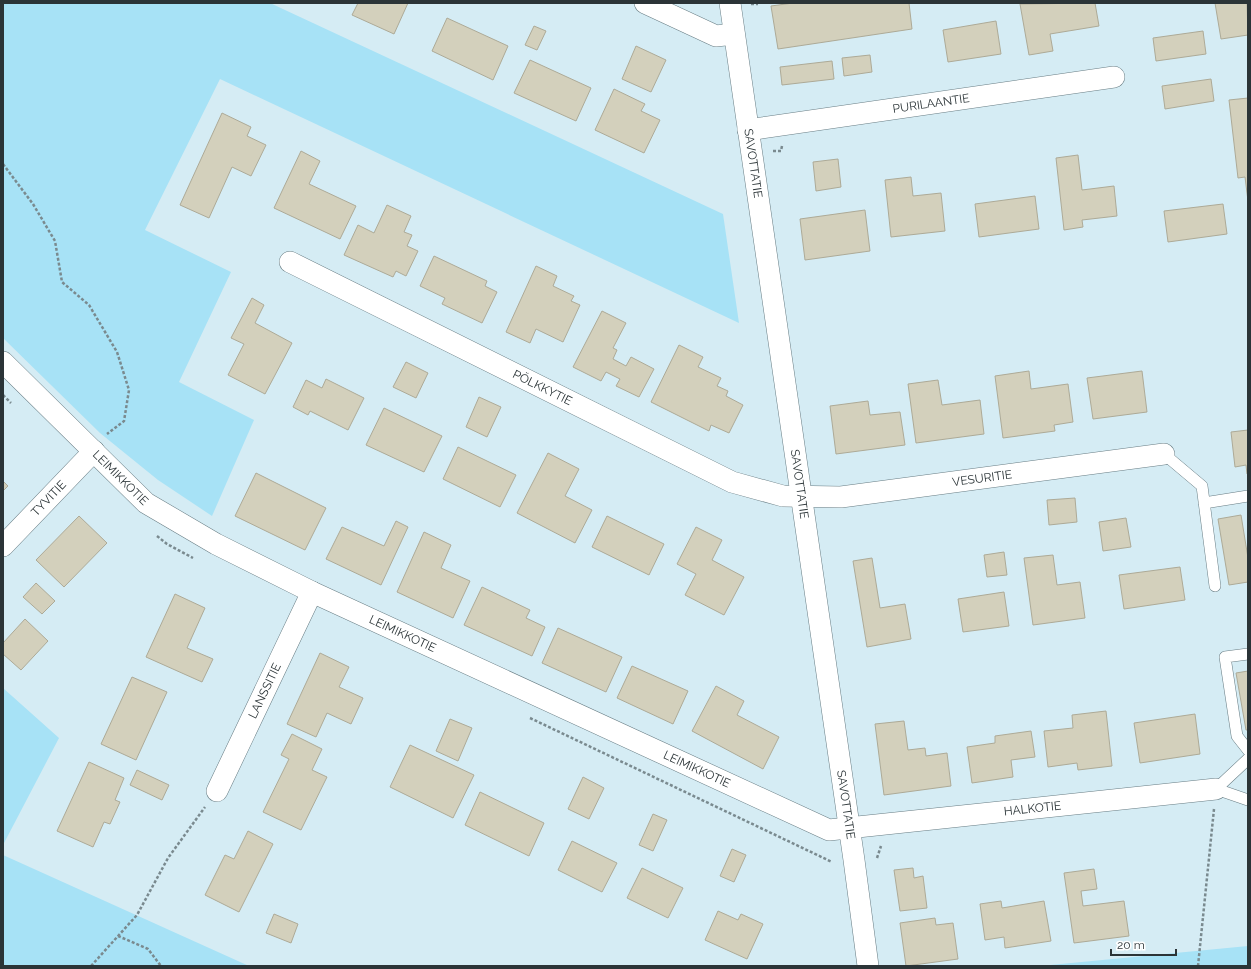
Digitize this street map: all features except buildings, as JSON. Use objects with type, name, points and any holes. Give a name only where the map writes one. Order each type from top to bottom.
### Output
[{"type":"street","points":[[645,3],[716,36],[734,34]]},
{"type":"street","name":"SAVOTTATIE","points":[[730,3],[868,966]]},
{"type":"street","name":"PURILAANTIE","points":[[748,130],[1114,77]]},
{"type":"street","name":"PÖLKKYTIE","points":[[290,262],[732,482],[783,496],[800,495]]},
{"type":"street","name":"LEIMIKKOTIE","points":[[3,362],[146,503],[216,544],[312,592],[829,830],[848,829]]},
{"type":"street","name":"TYVITIE","points":[[3,546],[91,449]]},
{"type":"street","name":"VESURITIE","points":[[800,495],[841,497],[1164,454]]},
{"type":"street","name":"LANSSITIE","points":[[217,791],[312,592]]},
{"type":"street","name":"HALKOTIE","points":[[848,829],[1216,789]]},
{"type":"lane","points":[[1164,454],[1202,486],[1215,586]]},
{"type":"lane","points":[[1204,503],[1248,496]]},
{"type":"lane","points":[[1248,654],[1225,657],[1237,736],[1248,750]]},
{"type":"lane","points":[[1248,759],[1216,789],[1248,800]]},
{"type":"path","points":[[3,164],[33,204],[55,241],[62,282],[88,305],[117,352],[129,390],[124,421],[91,449]]},
{"type":"path","points":[[1198,966],[1216,789]]},
{"type":"path","points":[[91,966],[136,915],[168,858],[217,791]]},
{"type":"path","points":[[118,936],[148,949],[161,966]]},
{"type":"shaded area","points":[[3,3],[270,3],[723,214],[739,323],[220,79],[145,230],[231,272],[179,382],[254,420],[212,516],[158,480],[100,433],[3,338]]},
{"type":"shaded area","points":[[3,688],[59,738],[3,845]]},
{"type":"shaded area","points":[[3,855],[249,966],[3,966]]},
{"type":"shaded area","points":[[1248,946],[1248,966],[1040,966]]}]
